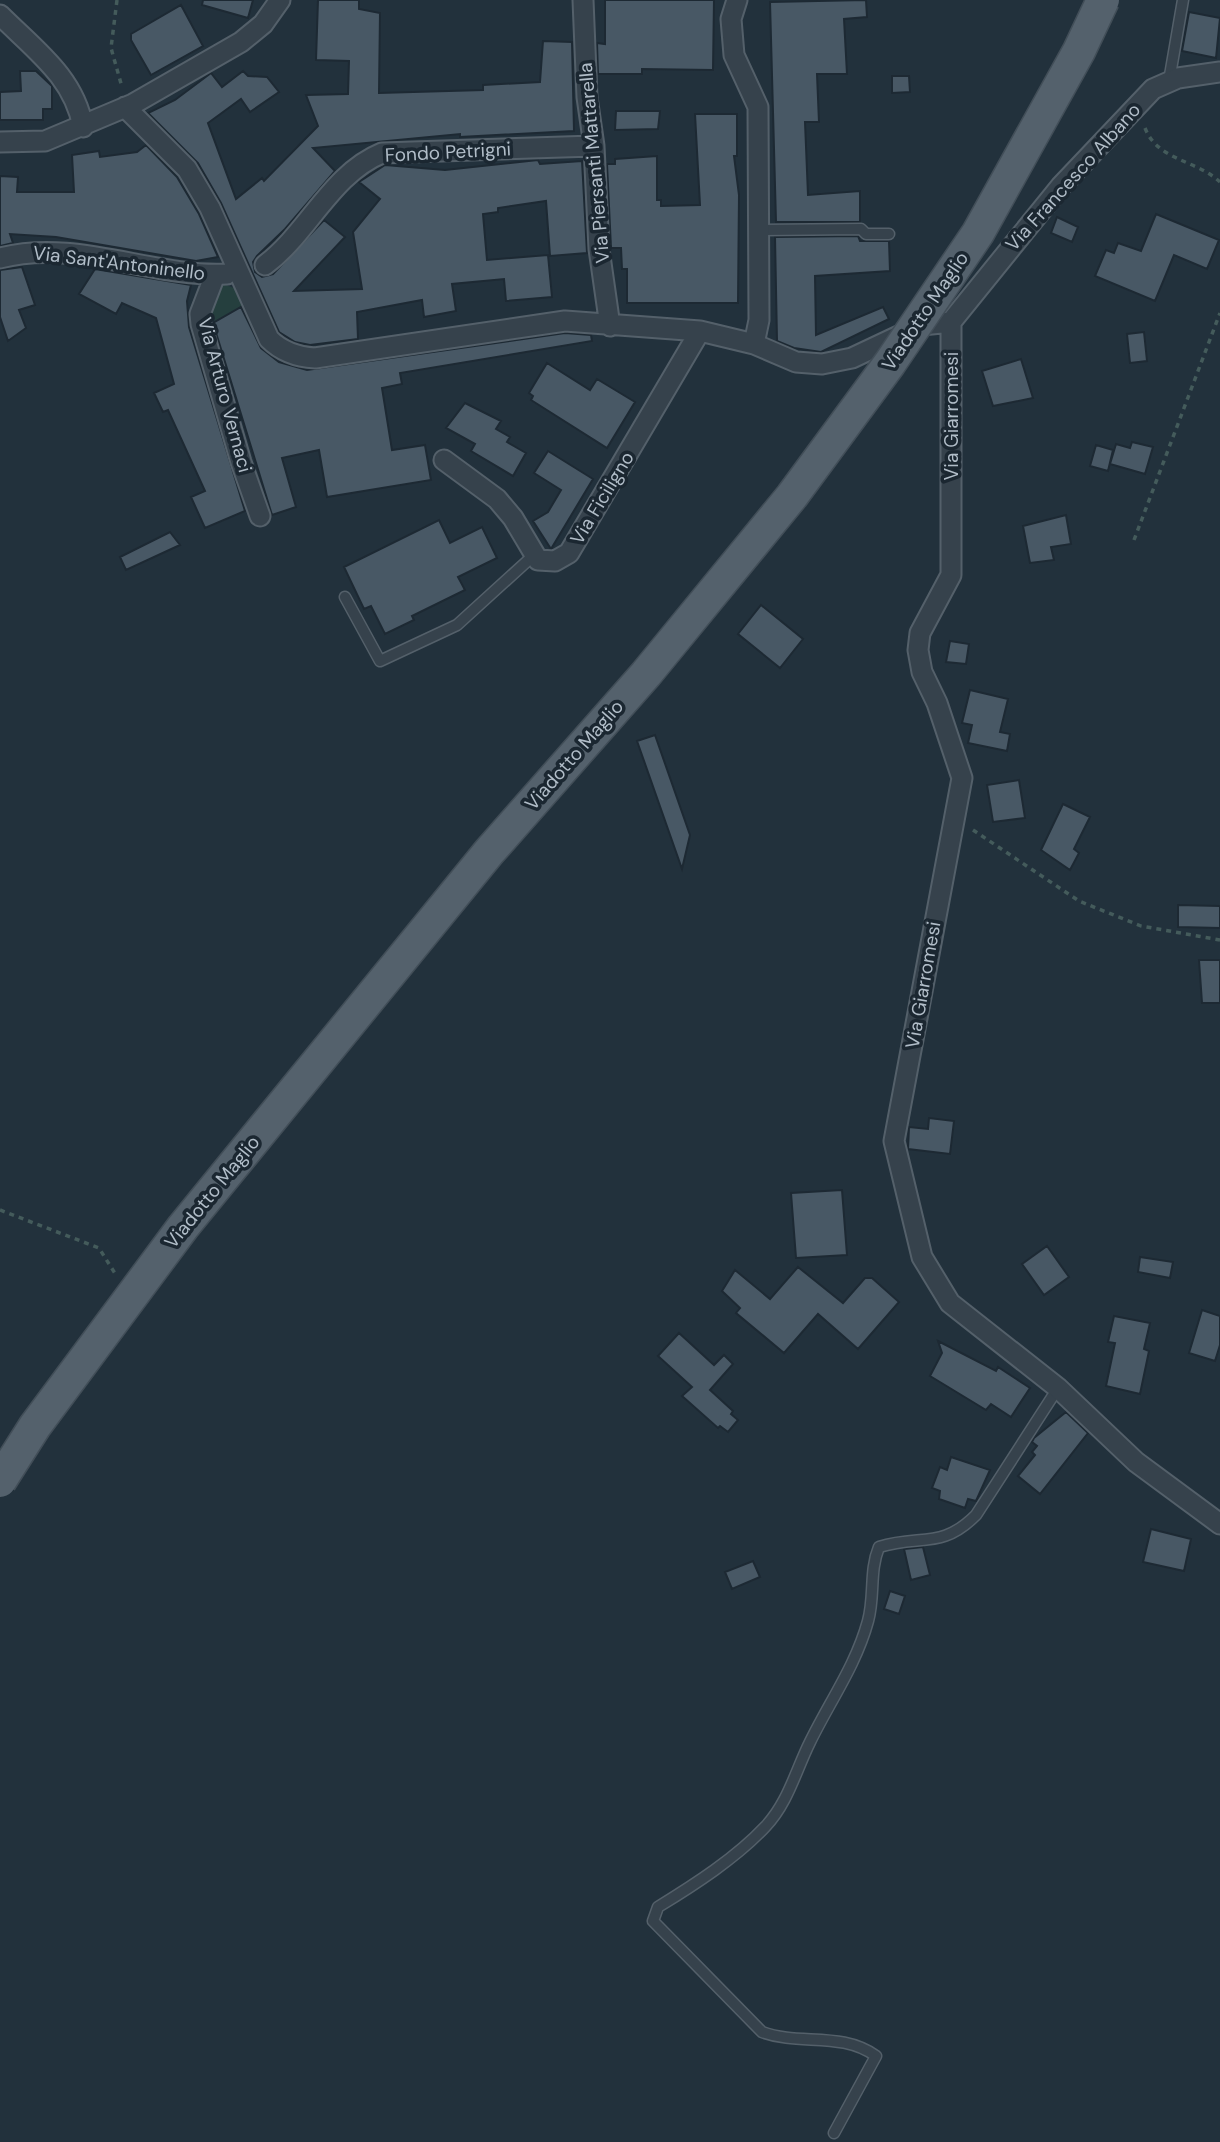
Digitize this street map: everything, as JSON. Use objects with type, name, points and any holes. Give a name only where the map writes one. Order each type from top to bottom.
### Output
[{"type":"main road","name":"Viadotto Maglio","points":[[0,1481],[35,1426],[183,1227],[489,852],[646,674],[800,485],[890,363],[978,233],[1103,0]]},
{"type":"street","points":[[0,142],[45,141],[129,106],[241,42],[263,24],[279,0]]},
{"type":"street","name":"Via Piersanti Mattarella","points":[[583,0],[587,97],[594,146],[599,249],[610,326]]},
{"type":"street","points":[[737,0],[731,19],[734,55],[758,107],[759,320],[754,344]]},
{"type":"street","points":[[0,15],[69,85],[79,106],[83,127]]},
{"type":"street","name":"Via Francesco Albano","points":[[951,322],[1061,186],[1153,89],[1169,81],[1220,72]]},
{"type":"street","points":[[129,106],[187,169],[248,273],[269,339],[279,349],[315,358],[565,321],[700,331],[754,344],[796,362],[822,364],[852,358],[922,325],[951,322]]},
{"type":"street","name":"Fondo Petrigni","points":[[248,273],[282,252],[354,167],[382,153],[594,146]]},
{"type":"street","name":"Via Sant'Antoninello","points":[[0,258],[26,251],[92,256],[215,275],[248,273]]},
{"type":"street","name":"Via Arturo Vernaci","points":[[215,275],[201,314],[201,324],[234,428],[241,462],[260,516]]},
{"type":"street","name":"Via Giarromesi","points":[[951,322],[951,575],[920,633],[918,650],[922,672],[937,703],[962,778],[894,1141],[922,1258],[950,1303],[1058,1388],[1136,1462],[1220,1524]]},
{"type":"street","name":"Via Ficiligno","points":[[534,555],[546,562],[569,553],[700,331]]},
{"type":"street","points":[[444,460],[497,499],[513,518],[534,555]]},
{"type":"lane","points":[[1169,81],[1183,0]]},
{"type":"lane","points":[[758,230],[861,229],[866,234],[889,234]]},
{"type":"lane","points":[[345,597],[380,661],[457,625],[534,555]]},
{"type":"lane","points":[[834,2133],[876,2056],[853,2043],[776,2037],[762,2032],[653,1921],[657,1907],[739,1849],[766,1826],[785,1799],[810,1743],[852,1667],[869,1619],[873,1563],[879,1547],[896,1542],[943,1539],[960,1531],[976,1515],[1058,1388]]},
{"type":"path","points":[[117,0],[111,48],[129,106]]},
{"type":"path","points":[[1136,106],[1156,148],[1196,164],[1220,182]]},
{"type":"path","points":[[1134,540],[1220,313]]},
{"type":"path","points":[[954,817],[1079,901],[1140,926],[1220,940]]},
{"type":"path","points":[[0,1210],[99,1248],[119,1279]]},
{"type":"green space","points":[[223,284],[234,288],[244,306],[215,322],[211,310]]},
{"type":"building","points":[[203,0],[253,0],[248,18],[202,5]]},
{"type":"building","points":[[318,0],[359,0],[359,9],[380,13],[379,93],[483,90],[483,85],[540,82],[543,41],[572,42],[574,131],[460,137],[460,134],[313,148],[335,171],[285,229],[257,256],[253,262],[255,272],[262,277],[273,274],[324,220],[345,237],[294,291],[362,289],[353,232],[380,199],[359,182],[385,165],[445,170],[538,160],[540,164],[582,161],[587,253],[550,256],[546,201],[498,208],[498,212],[483,214],[487,260],[548,255],[552,297],[506,301],[504,279],[452,284],[456,311],[424,317],[422,300],[357,312],[358,339],[310,345],[295,342],[279,332],[221,203],[198,163],[148,113],[175,100],[211,73],[222,87],[243,71],[248,76],[267,77],[279,92],[250,112],[241,99],[208,123],[236,199],[262,178],[264,181],[318,126],[306,95],[348,94],[349,61],[316,60]]},
{"type":"building","points":[[605,0],[714,0],[713,70],[642,69],[642,74],[598,74],[597,43],[605,44]]},
{"type":"building","points":[[866,0],[867,17],[844,19],[847,74],[817,74],[819,122],[805,122],[808,195],[860,191],[860,222],[776,222],[770,2]]},
{"type":"building","points":[[181,5],[203,46],[151,75],[131,40],[131,34]]},
{"type":"building","points":[[1189,12],[1220,18],[1216,58],[1182,51]]},
{"type":"building","points":[[20,71],[36,71],[52,86],[52,109],[43,109],[43,120],[0,120],[0,92],[21,91]]},
{"type":"building","points":[[892,76],[909,76],[910,92],[892,93]]},
{"type":"building","points":[[616,111],[660,111],[658,129],[615,130]]},
{"type":"building","points":[[695,114],[737,114],[737,156],[734,156],[739,195],[738,303],[627,303],[627,269],[622,269],[621,248],[611,248],[607,164],[615,164],[615,159],[657,156],[657,200],[661,200],[661,206],[700,205]]},
{"type":"building","points":[[146,145],[177,177],[199,214],[218,257],[196,261],[56,237],[10,234],[13,243],[0,246],[0,176],[18,177],[17,192],[74,192],[72,155],[99,151],[100,157],[137,152]]},
{"type":"building","points":[[1156,214],[1219,240],[1207,269],[1174,255],[1155,301],[1095,276],[1106,250],[1114,253],[1118,243],[1141,251]]},
{"type":"building","points":[[1057,217],[1078,227],[1072,242],[1051,233]]},
{"type":"building","points":[[858,236],[860,241],[889,241],[890,271],[815,276],[816,335],[883,307],[889,319],[821,352],[794,348],[777,341],[775,237]]},
{"type":"building","points":[[22,267],[35,305],[19,310],[26,328],[8,341],[0,317],[0,270]]},
{"type":"building","points":[[95,269],[191,285],[187,301],[189,327],[245,511],[205,528],[191,497],[205,491],[168,410],[163,412],[154,393],[174,384],[156,318],[122,303],[116,314],[79,294]]},
{"type":"building","points":[[241,307],[261,348],[279,362],[307,370],[565,333],[591,335],[592,341],[400,373],[402,384],[382,388],[392,450],[425,445],[431,480],[327,497],[319,450],[282,458],[296,507],[272,515],[213,323]]},
{"type":"building","points":[[1144,332],[1147,361],[1130,363],[1127,334]]},
{"type":"building","points":[[1021,359],[1033,398],[993,406],[982,371]]},
{"type":"building","points":[[547,363],[590,390],[597,379],[635,402],[607,448],[531,400],[533,396],[529,393]]},
{"type":"building","points":[[465,403],[501,421],[496,429],[510,437],[507,442],[526,453],[513,476],[471,451],[475,444],[446,428]]},
{"type":"building","points":[[1132,442],[1153,447],[1145,474],[1110,464],[1116,444],[1130,448]]},
{"type":"building","points":[[1096,445],[1113,450],[1108,471],[1090,466]]},
{"type":"building","points":[[548,451],[593,479],[551,549],[533,521],[548,512],[561,490],[534,473]]},
{"type":"building","points":[[1066,515],[1071,544],[1051,547],[1054,560],[1030,563],[1023,526]]},
{"type":"building","points":[[439,520],[450,543],[482,527],[497,558],[458,577],[465,590],[412,616],[414,620],[385,634],[371,606],[364,609],[344,567]]},
{"type":"building","points":[[170,532],[180,545],[126,570],[120,557]]},
{"type":"building","points":[[761,605],[803,639],[780,668],[738,634]]},
{"type":"building","points":[[950,641],[969,644],[966,664],[946,662]]},
{"type":"building","points":[[970,690],[1008,699],[1000,732],[1010,734],[1007,751],[968,743],[972,725],[962,723]]},
{"type":"building","points":[[655,735],[690,835],[682,869],[637,741]]},
{"type":"building","points":[[1019,780],[1025,818],[993,822],[987,785]]},
{"type":"building","points":[[1063,804],[1090,817],[1074,849],[1079,853],[1070,870],[1041,850]]},
{"type":"building","points":[[1178,905],[1220,906],[1220,928],[1178,927]]},
{"type":"building","points":[[1199,960],[1220,960],[1220,1003],[1202,1003]]},
{"type":"building","points":[[929,1118],[954,1121],[950,1154],[908,1149],[909,1127],[928,1129]]},
{"type":"building","points":[[842,1190],[847,1255],[796,1258],[791,1193]]},
{"type":"building","points":[[1047,1246],[1069,1277],[1044,1295],[1022,1264]]},
{"type":"building","points":[[1140,1257],[1173,1262],[1170,1278],[1138,1272]]},
{"type":"building","points":[[798,1267],[843,1303],[865,1278],[872,1278],[899,1302],[858,1349],[818,1314],[784,1353],[736,1313],[740,1308],[722,1291],[735,1270],[770,1299]]},
{"type":"building","points":[[1202,1310],[1220,1316],[1220,1345],[1215,1361],[1189,1353]]},
{"type":"building","points":[[1114,1316],[1150,1323],[1144,1349],[1149,1351],[1140,1394],[1106,1386],[1115,1343],[1108,1342]]},
{"type":"building","points":[[679,1333],[714,1365],[724,1355],[733,1364],[710,1390],[733,1411],[731,1414],[738,1420],[728,1432],[720,1426],[718,1428],[682,1396],[692,1387],[658,1356]]},
{"type":"building","points":[[938,1341],[996,1371],[998,1367],[1030,1388],[1011,1417],[991,1404],[986,1410],[930,1376],[942,1353]]},
{"type":"building","points":[[1066,1412],[1088,1433],[1040,1494],[1018,1476],[1035,1455],[1032,1452],[1037,1446],[1032,1442],[1034,1438]]},
{"type":"building","points":[[951,1457],[990,1470],[976,1501],[968,1499],[965,1508],[939,1499],[940,1491],[932,1488],[940,1467],[947,1470]]},
{"type":"building","points":[[1151,1529],[1191,1539],[1184,1571],[1143,1562]]},
{"type":"building","points":[[923,1547],[930,1575],[911,1580],[904,1549]]},
{"type":"building","points":[[753,1561],[760,1577],[732,1589],[725,1572]]},
{"type":"building","points":[[890,1591],[905,1596],[899,1614],[884,1609]]}]
